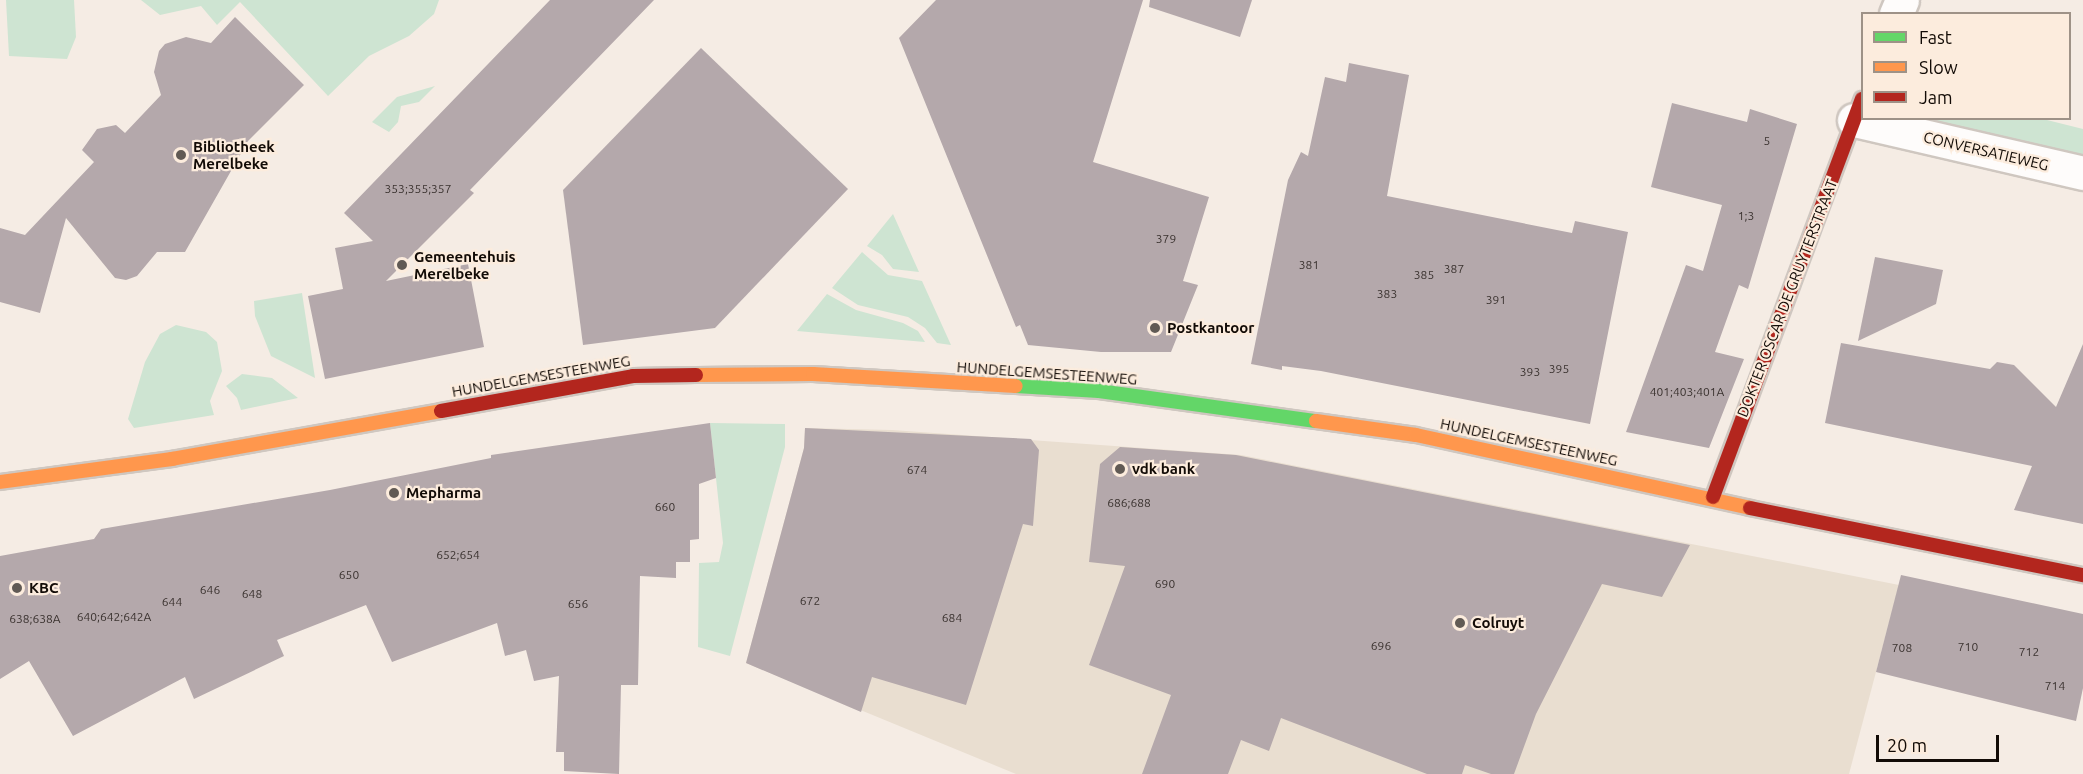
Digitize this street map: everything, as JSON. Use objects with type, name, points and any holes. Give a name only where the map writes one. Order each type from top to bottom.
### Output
[{"type":"main road","name":"DOKTER OSCAR DE GRUYTERSTRAAT","points":[[1713,497],[1858,109]]},
{"type":"main road","name":"HUNDELGEMSESTEENWEG","points":[[0,482],[172,459],[633,376],[813,374],[1098,391],[1416,435],[1713,497],[1907,542],[2083,575]]},
{"type":"street","name":"CONVERSATIEWEG","points":[[1897,120],[2083,173]]},
{"type":"shaded area","points":[[805,428],[892,430],[1241,455],[1899,585],[1849,774],[1016,774],[746,663],[804,448]]},
{"type":"green space","points":[[6,0],[74,0],[76,37],[67,59],[9,56]]},
{"type":"green space","points":[[141,0],[439,0],[434,14],[409,36],[369,56],[328,96],[240,2],[217,25],[201,6],[160,15]]},
{"type":"green space","points":[[435,86],[419,102],[401,106],[398,122],[389,132],[372,122],[397,97]]},
{"type":"green space","points":[[1907,120],[2047,120],[2083,129],[2083,163]]},
{"type":"green space","points":[[893,214],[919,272],[893,269],[882,255],[867,246]]},
{"type":"green space","points":[[862,252],[888,275],[922,281],[951,345],[937,343],[925,328],[908,317],[858,305],[832,288]]},
{"type":"green space","points":[[302,293],[315,378],[271,356],[255,316],[254,301]]},
{"type":"green space","points":[[827,294],[856,310],[903,323],[918,331],[925,342],[797,331]]},
{"type":"green space","points":[[176,325],[206,332],[217,342],[222,371],[210,401],[214,415],[134,428],[128,419],[145,362],[160,334]]},
{"type":"green space","points":[[242,374],[272,378],[298,398],[241,410],[237,398],[226,386]]},
{"type":"green space","points":[[710,423],[785,424],[785,447],[730,656],[698,647],[699,563],[719,562],[723,543]]},
{"type":"building","points":[[550,0],[654,0],[470,190],[474,193],[386,281],[468,264],[484,347],[325,379],[308,296],[343,289],[335,248],[373,241],[344,213]]},
{"type":"building","points":[[936,0],[1143,0],[1093,162],[1209,197],[1183,281],[1198,285],[1171,352],[1101,352],[1028,345],[1020,325],[1016,327],[899,38]]},
{"type":"building","points":[[1150,0],[1252,0],[1240,37],[1149,7]]},
{"type":"building","points":[[235,17],[304,85],[248,141],[185,252],[157,252],[137,276],[126,280],[115,278],[66,218],[40,313],[0,302],[0,228],[25,235],[94,162],[82,150],[97,129],[116,125],[125,133],[161,95],[154,72],[159,51],[165,44],[186,37],[211,43]]},
{"type":"building","points":[[701,48],[848,189],[715,328],[583,345],[563,190]]},
{"type":"building","points":[[1349,63],[1409,75],[1387,196],[1572,233],[1575,221],[1628,232],[1590,424],[1321,371],[1282,366],[1282,370],[1251,364],[1288,180],[1301,152],[1308,156],[1325,77],[1346,82]]},
{"type":"building","points":[[1672,103],[1747,122],[1750,109],[1797,124],[1748,289],[1739,285],[1715,352],[1744,359],[1709,448],[1626,432],[1686,265],[1703,271],[1722,205],[1651,187]]},
{"type":"building","points":[[1875,257],[1943,270],[1936,304],[1858,341]]},
{"type":"building","points":[[1841,343],[1990,369],[1997,362],[2014,365],[2056,407],[2083,344],[2083,524],[2014,510],[2032,466],[1825,423]]},
{"type":"building","points":[[710,423],[716,478],[699,484],[699,539],[690,540],[690,562],[676,562],[676,578],[640,576],[638,685],[621,685],[619,774],[564,771],[564,752],[556,752],[559,676],[534,681],[526,650],[505,656],[497,623],[392,662],[366,605],[277,640],[284,656],[194,699],[185,677],[73,736],[29,661],[0,679],[0,556],[94,539],[101,529],[330,490],[491,458],[491,455]]},
{"type":"building","points":[[805,428],[1031,439],[1039,450],[1033,526],[1023,524],[966,705],[872,677],[861,712],[746,663],[804,448]]},
{"type":"building","points":[[1120,447],[1236,455],[1690,545],[1662,597],[1602,584],[1536,714],[1514,774],[1491,774],[1465,765],[1462,774],[1427,774],[1281,718],[1269,751],[1241,740],[1228,774],[1142,774],[1171,695],[1089,665],[1125,566],[1089,562],[1100,464]]},
{"type":"building","points":[[1901,575],[2083,614],[2083,688],[2076,721],[1876,672]]},
{"type":"traffic: fast","points":[[1016,386],[1099,391],[1316,421]]},
{"type":"traffic: slow","points":[[696,375],[813,374],[1016,386]]},
{"type":"traffic: slow","points":[[0,482],[172,459],[441,411]]},
{"type":"traffic: slow","points":[[1316,421],[1416,435],[1750,508]]},
{"type":"traffic: jam","points":[[1713,497],[1861,102]]},
{"type":"traffic: jam","points":[[441,411],[633,376],[696,375]]},
{"type":"traffic: jam","points":[[1750,508],[2083,575]]},
{"type":"place","name":"Bibliotheek Merelbeke","points":[[181,155]]},
{"type":"place","name":"Gemeentehuis Merelbeke","points":[[402,265]]},
{"type":"place","name":"Postkantoor","points":[[1155,328]]},
{"type":"place","name":"vdk bank","points":[[1120,469]]},
{"type":"place","name":"Mepharma","points":[[394,493]]},
{"type":"place","name":"KBC","points":[[17,588]]},
{"type":"place","name":"Colruyt","points":[[1460,623]]}]
